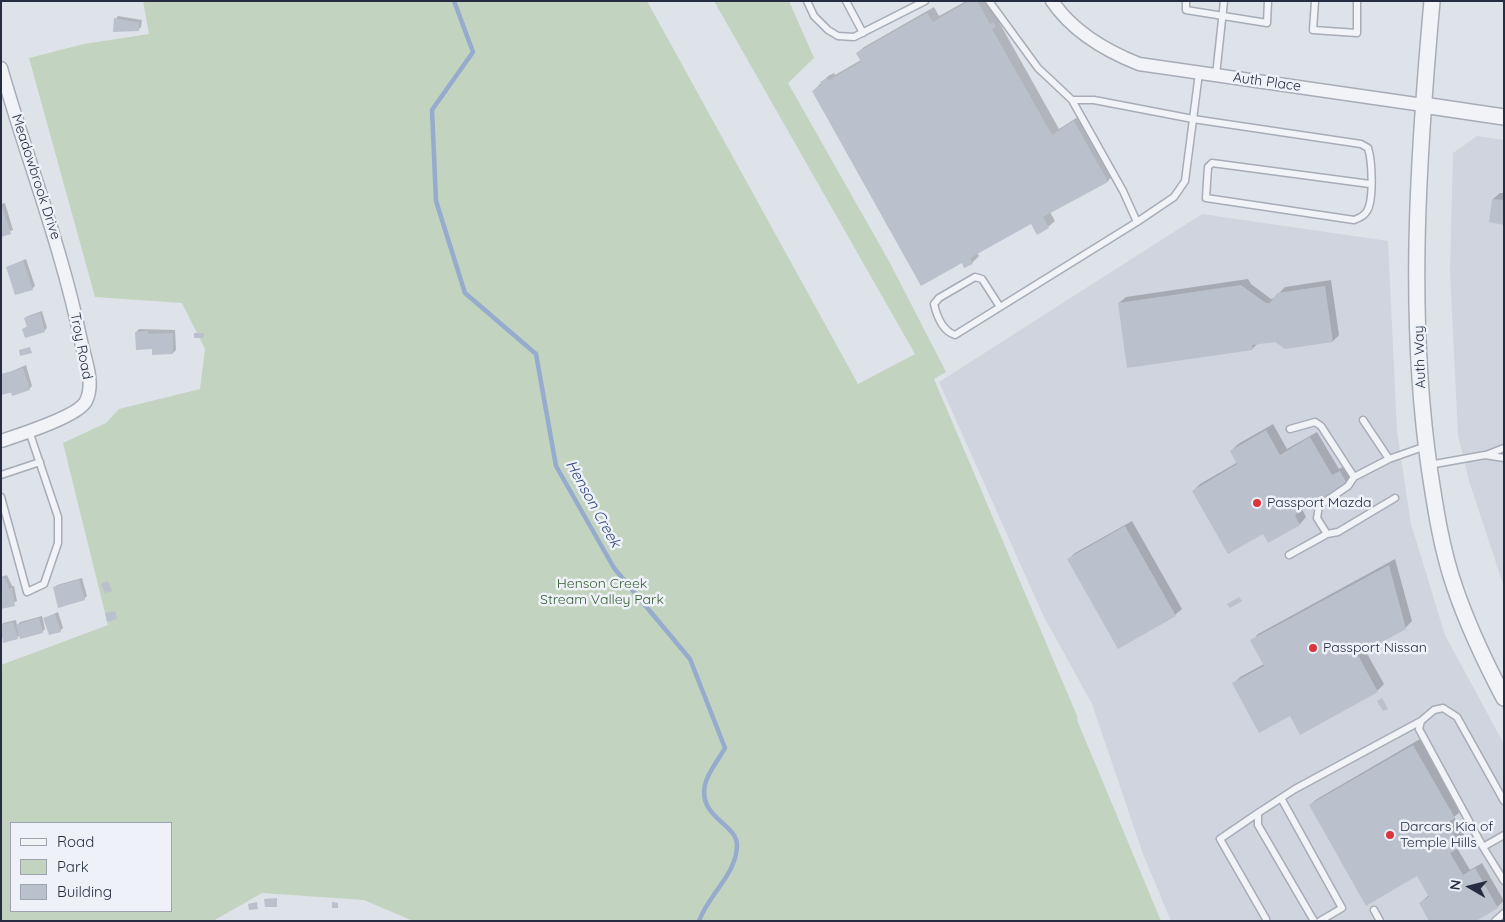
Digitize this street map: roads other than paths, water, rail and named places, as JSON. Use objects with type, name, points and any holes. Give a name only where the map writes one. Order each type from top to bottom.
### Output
[{"type":"street","name":"Auth Place","points":[[1052,1],[1073,26],[1114,54],[1139,64],[1504,117]]},
{"type":"street","name":"Auth Way","points":[[1432,1],[1423,105],[1418,290],[1419,346],[1426,446],[1439,532],[1454,586],[1475,643],[1504,698]]},
{"type":"street","name":"Meadowbrook Drive","points":[[1,68],[70,286]]},
{"type":"street","name":"Troy Road","points":[[1,441],[54,422],[81,408],[86,402],[89,392],[89,372],[70,286]]},
{"type":"lane","points":[[807,1],[814,16],[828,30],[838,36],[854,37],[926,1]]},
{"type":"lane","points":[[846,1],[863,32]]},
{"type":"lane","points":[[989,1],[1038,68],[1072,100],[1123,191],[1137,222]]},
{"type":"lane","points":[[1186,1],[1186,10],[1222,18],[1267,24],[1268,1]]},
{"type":"lane","points":[[1216,74],[1224,1]]},
{"type":"lane","points":[[1314,1],[1314,30],[1357,34],[1357,1]]},
{"type":"lane","points":[[1000,307],[982,279],[975,277],[939,298],[934,304],[936,313],[948,332],[956,336],[1174,197],[1185,181],[1198,73]]},
{"type":"lane","points":[[1072,100],[1094,100],[1193,119],[1361,144],[1368,148],[1372,160],[1369,209],[1363,216],[1354,220],[1206,198],[1208,167],[1212,163],[1370,184]]},
{"type":"lane","points":[[1363,420],[1389,459]]},
{"type":"lane","points":[[1290,429],[1315,422],[1321,426],[1354,477]]},
{"type":"lane","points":[[1,497],[27,592],[44,584],[58,543],[58,517],[28,431]]},
{"type":"lane","points":[[1327,534],[1317,518],[1319,506],[1348,486],[1354,477],[1389,459],[1426,446]]},
{"type":"lane","points":[[1429,465],[1485,455],[1504,448]]},
{"type":"lane","points":[[1485,455],[1504,458]]},
{"type":"lane","points":[[1,475],[40,462]]},
{"type":"lane","points":[[1289,555],[1327,534],[1338,532],[1395,498]]},
{"type":"lane","points":[[1266,919],[1220,839],[1281,798],[1421,721],[1434,710],[1442,708],[1450,711],[1457,717],[1504,801]]},
{"type":"lane","points":[[1421,721],[1419,729],[1483,847],[1504,881]]},
{"type":"lane","points":[[1281,798],[1342,908],[1320,921]]},
{"type":"lane","points":[[1258,813],[1258,824],[1314,921]]},
{"type":"lane","points":[[1483,847],[1504,834]]},
{"type":"lane","points":[[1374,910],[1380,921]]},
{"type":"lane","points":[[1495,921],[1504,913]]},
{"type":"waterway","name":"Henson Creek","points":[[454,1],[473,52],[432,110],[436,201],[465,293],[536,354],[556,466],[614,568],[690,659],[725,748],[708,776],[704,796],[712,813],[736,838],[737,846],[732,866],[727,876],[709,902],[699,921]]},
{"type":"place","name":"Passport Mazda","points":[[1257,503]]},
{"type":"place","name":"Passport Nissan","points":[[1313,648]]},
{"type":"place","name":"Darcars Kia of Temple Hills","points":[[1390,835]]},
{"type":"park label","name":"Henson Creek Stream Valley Park","points":[[602,592]]}]
